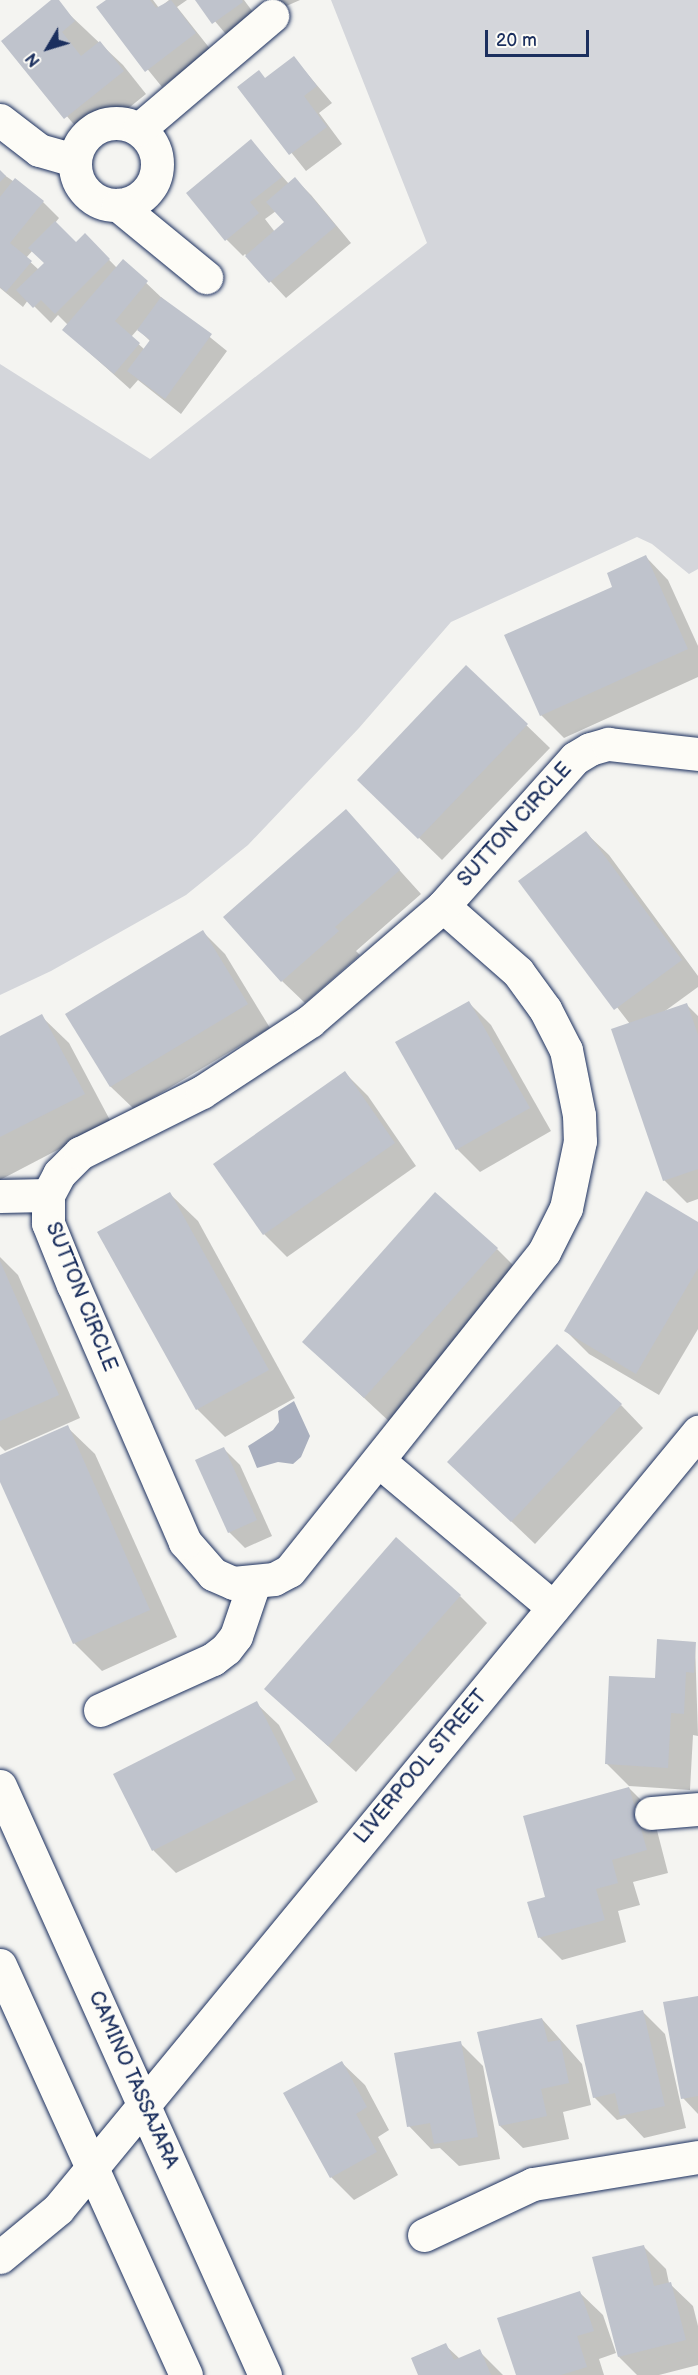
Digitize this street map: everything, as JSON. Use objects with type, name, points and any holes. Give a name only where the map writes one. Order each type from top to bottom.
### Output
[{"type":"street","points":[[139,129],[272,16]]},
{"type":"street","points":[[0,120],[39,150],[75,160]]},
{"type":"street","points":[[123,123],[139,129],[151,142],[157,158],[156,175],[148,190],[134,201],[117,205],[100,202],[86,192],[77,177],[75,160],[79,144],[98,127],[123,123]]},
{"type":"street","points":[[117,205],[206,277]]},
{"type":"street","name":"SUTTON CIRCLE","points":[[443,906],[518,972],[544,1009],[566,1050],[580,1141],[566,1208],[544,1252],[380,1462],[289,1570],[274,1579],[254,1583],[233,1583],[213,1574],[185,1542],[48,1223],[48,1195],[59,1174],[80,1154],[202,1092],[291,1035],[443,906],[574,758],[590,749],[608,744],[698,754]]},
{"type":"street","points":[[0,1196],[48,1195]]},
{"type":"street","name":"LIVERPOOL STREET","points":[[0,2257],[58,2209],[143,2102],[698,1432]]},
{"type":"street","points":[[380,1462],[553,1607]]},
{"type":"street","points":[[100,1710],[213,1659],[226,1649],[236,1636],[254,1583]]},
{"type":"street","name":"CAMINO TASSAJARA","points":[[0,1786],[265,2375]]},
{"type":"street","points":[[651,1813],[698,1809]]},
{"type":"street","points":[[0,1965],[186,2375]]},
{"type":"street","points":[[424,2235],[533,2184],[698,2157]]},
{"type":"shaded area","points":[[331,0],[698,0],[698,569],[689,574],[652,544],[637,537],[451,622],[359,728],[248,845],[186,895],[51,971],[0,995],[0,364],[150,459],[427,243]]},
{"type":"water","points":[[294,1401],[310,1436],[301,1457],[293,1464],[278,1462],[257,1468],[248,1446],[273,1430],[279,1422],[278,1411]]},
{"type":"building","points":[[51,0],[59,0],[75,21],[62,32],[81,56],[100,41],[124,71],[64,119],[1,41]]},
{"type":"building","points":[[106,0],[150,0],[156,8],[171,0],[196,33],[145,72],[96,7]]},
{"type":"building","points":[[195,0],[242,0],[243,2],[212,24]]},
{"type":"building","points":[[294,56],[317,86],[304,96],[327,127],[289,155],[237,87],[259,70],[265,78]]},
{"type":"building","points":[[251,139],[282,177],[250,202],[259,213],[225,241],[186,193]]},
{"type":"building","points":[[0,170],[6,176],[0,182]]},
{"type":"building","points":[[295,177],[336,226],[269,283],[245,256],[284,222],[266,202]]},
{"type":"building","points":[[15,178],[44,201],[10,243],[32,261],[6,292],[0,287],[0,197]]},
{"type":"building","points":[[55,221],[76,242],[85,233],[110,259],[55,314],[41,300],[33,308],[16,290],[44,263],[28,248]]},
{"type":"building","points":[[123,259],[148,281],[115,321],[140,343],[114,374],[62,330]]},
{"type":"building","points":[[161,297],[212,334],[165,399],[127,371],[150,340],[137,330]]},
{"type":"building","points":[[646,555],[688,649],[540,716],[504,635],[612,587],[607,573]]},
{"type":"building","points":[[466,665],[528,724],[418,839],[357,780]]},
{"type":"building","points":[[346,809],[400,870],[335,927],[339,931],[281,982],[223,917]]},
{"type":"building","points":[[586,831],[682,960],[614,1010],[518,881]]},
{"type":"building","points":[[203,930],[248,1004],[110,1087],[65,1014]]},
{"type":"building","points":[[469,1001],[530,1108],[456,1150],[395,1042]]},
{"type":"building","points":[[687,1003],[698,1035],[698,1169],[663,1181],[611,1029]]},
{"type":"building","points":[[42,1014],[85,1094],[0,1137],[0,1036]]},
{"type":"building","points":[[345,1071],[395,1143],[263,1235],[213,1164]]},
{"type":"building","points":[[646,1191],[698,1222],[698,1268],[636,1374],[564,1331]]},
{"type":"building","points":[[170,1192],[269,1370],[196,1410],[97,1232]]},
{"type":"building","points":[[435,1192],[498,1248],[364,1398],[302,1342]]},
{"type":"building","points":[[0,1261],[59,1395],[0,1421]]},
{"type":"building","points":[[557,1344],[622,1404],[511,1522],[447,1462]]},
{"type":"building","points":[[68,1425],[150,1610],[73,1644],[0,1482],[0,1455]]},
{"type":"building","points":[[224,1447],[257,1520],[228,1533],[195,1460]]},
{"type":"building","points":[[396,1537],[461,1595],[328,1746],[264,1689]]},
{"type":"building","points":[[657,1639],[696,1642],[694,1673],[686,1672],[684,1714],[671,1713],[668,1768],[605,1764],[609,1676],[655,1678]]},
{"type":"building","points":[[257,1701],[296,1779],[152,1851],[113,1774]]},
{"type":"building","points":[[629,1787],[647,1850],[612,1860],[618,1883],[596,1889],[605,1920],[538,1938],[527,1902],[545,1897],[523,1816]]},
{"type":"building","points":[[698,1996],[698,2096],[681,2099],[663,2002]]},
{"type":"building","points":[[643,2010],[665,2106],[620,2116],[615,2093],[593,2098],[576,2025]]},
{"type":"building","points":[[542,2018],[548,2042],[560,2040],[569,2083],[541,2089],[547,2116],[499,2126],[477,2032]]},
{"type":"building","points":[[461,2041],[478,2137],[434,2144],[430,2123],[407,2127],[394,2053]]},
{"type":"building","points":[[342,2061],[367,2107],[356,2114],[377,2152],[330,2178],[283,2093]]},
{"type":"building","points":[[644,2245],[654,2286],[671,2282],[686,2340],[618,2357],[592,2257]]},
{"type":"building","points":[[580,2291],[594,2331],[577,2336],[587,2367],[561,2375],[516,2375],[497,2318]]},
{"type":"building","points":[[446,2343],[454,2360],[480,2349],[491,2375],[418,2375],[411,2358]]}]
